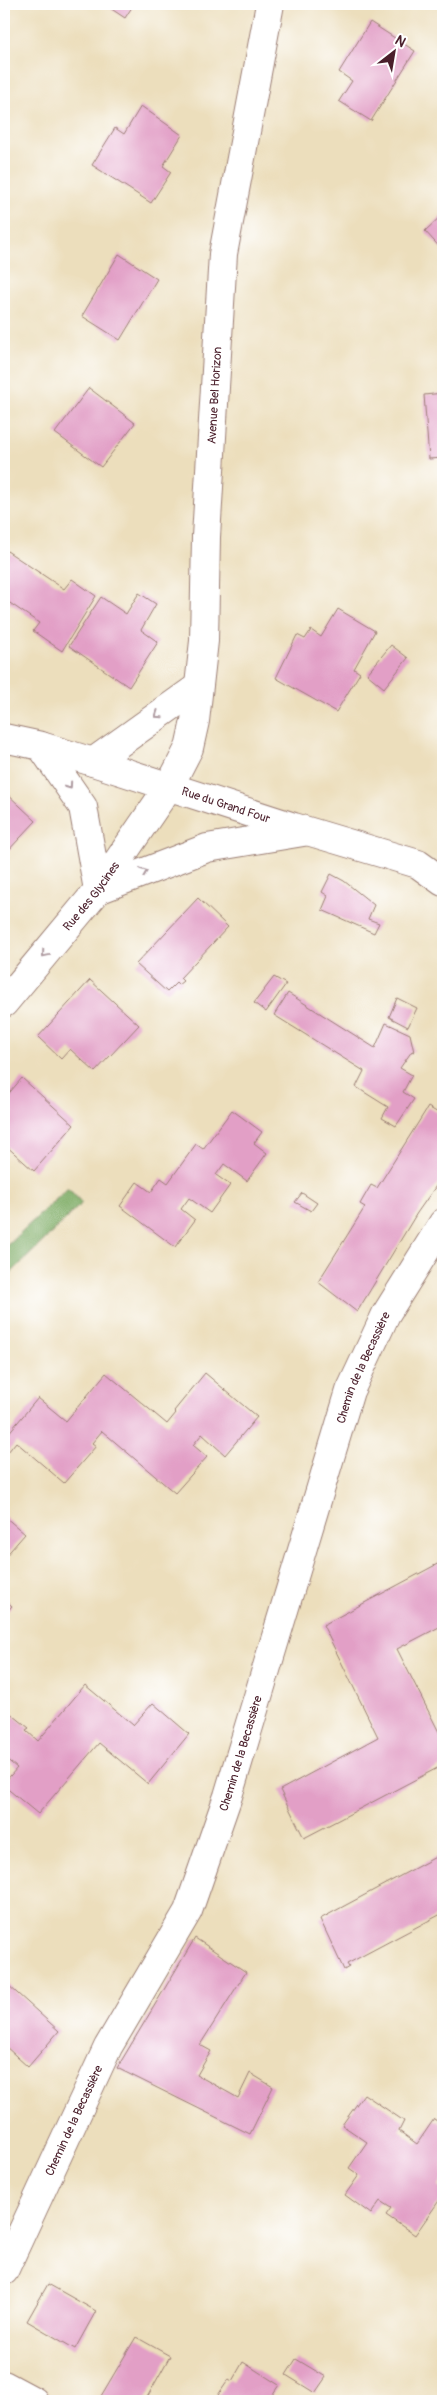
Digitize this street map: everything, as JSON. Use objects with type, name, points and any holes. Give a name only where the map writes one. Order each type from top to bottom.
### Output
[{"type":"street","name":"Avenue Bel Horizon","points":[[170,785],[189,748],[195,721],[204,641],[206,537],[223,254],[270,4]]},
{"type":"street","points":[[93,762],[198,687]]},
{"type":"street","name":"Rue du Grand Four","points":[[4,738],[41,746],[170,785],[309,831],[418,864],[443,882]]},
{"type":"street","points":[[41,746],[83,807],[98,890],[207,848],[309,831]]},
{"type":"street","name":"Rue des Glycines","points":[[4,1003],[98,890],[170,785]]},
{"type":"street","name":"Chemin de la Becassière","points":[[4,2272],[108,2047],[188,1911],[228,1796],[350,1391],[386,1314],[443,1223]]},
{"type":"street","points":[[4,2385],[34,2401]]},
{"type":"green space","points":[[68,1188],[82,1203],[4,1280],[4,1248]]},
{"type":"building","points":[[104,4],[134,4],[125,18]]},
{"type":"building","points":[[370,22],[415,51],[371,121],[339,101],[352,81],[339,72]]},
{"type":"building","points":[[141,106],[182,135],[163,166],[171,172],[151,203],[92,165],[115,128],[124,134]]},
{"type":"building","points":[[443,214],[443,251],[425,231]]},
{"type":"building","points":[[119,254],[157,279],[120,340],[82,316]]},
{"type":"building","points":[[89,388],[135,423],[101,467],[55,433]]},
{"type":"building","points":[[443,393],[443,458],[429,459],[424,395]]},
{"type":"building","points":[[4,549],[64,589],[72,579],[96,596],[62,651],[33,631],[39,623],[4,599]]},
{"type":"building","points":[[139,593],[156,604],[141,630],[158,642],[129,687],[69,646],[101,597],[126,614]]},
{"type":"building","points":[[338,609],[375,631],[354,669],[360,673],[336,712],[276,678],[297,635],[305,639],[311,630],[321,637]]},
{"type":"building","points":[[391,645],[408,658],[384,688],[367,674]]},
{"type":"building","points":[[4,791],[36,821],[5,854],[4,853]]},
{"type":"building","points":[[331,874],[344,881],[374,905],[368,919],[379,923],[374,933],[322,910],[328,896],[322,892]]},
{"type":"building","points":[[198,898],[228,927],[180,978],[183,981],[178,985],[176,983],[167,992],[136,964]]},
{"type":"building","points":[[274,977],[286,984],[266,1012],[254,1003]]},
{"type":"building","points":[[90,980],[139,1025],[95,1072],[70,1049],[61,1059],[38,1037]]},
{"type":"building","points":[[288,993],[375,1048],[386,1023],[410,1034],[414,1052],[412,1051],[400,1068],[412,1075],[403,1092],[414,1099],[396,1126],[382,1118],[388,1107],[356,1087],[364,1071],[274,1015]]},
{"type":"building","points":[[397,998],[417,1008],[408,1027],[389,1017]]},
{"type":"building","points":[[22,1078],[74,1125],[34,1171],[4,1144],[4,1099]]},
{"type":"building","points":[[428,1107],[440,1114],[443,1126],[443,1176],[417,1213],[357,1312],[318,1282],[365,1207],[360,1204],[371,1185],[377,1188]]},
{"type":"building","points":[[232,1110],[262,1132],[254,1143],[267,1153],[247,1181],[224,1164],[216,1175],[230,1185],[210,1213],[189,1198],[181,1209],[195,1220],[175,1247],[120,1206],[137,1182],[151,1192],[161,1178],[168,1183],[196,1144],[203,1149]]},
{"type":"building","points":[[302,1193],[317,1203],[311,1211],[295,1202]]},
{"type":"building","points":[[106,1373],[167,1424],[176,1413],[174,1411],[205,1373],[257,1417],[225,1455],[202,1434],[193,1445],[207,1457],[175,1493],[102,1431],[92,1443],[96,1446],[64,1483],[16,1442],[4,1457],[4,1432],[7,1435],[38,1398],[66,1421]]},
{"type":"building","points":[[4,1516],[25,1534],[4,1558]]},
{"type":"building","points":[[443,1561],[443,1625],[397,1649],[443,1740],[443,1765],[304,1838],[280,1790],[378,1737],[323,1625]]},
{"type":"building","points":[[4,1599],[12,1606],[4,1615]]},
{"type":"building","points":[[85,1685],[133,1725],[153,1703],[189,1734],[148,1784],[99,1743],[38,1814],[4,1786],[4,1783],[17,1768],[4,1757],[4,1708],[29,1728],[26,1730],[38,1741]]},
{"type":"building","points":[[443,1853],[443,1913],[347,1964],[349,1967],[344,1970],[320,1919]]},
{"type":"building","points":[[195,1938],[246,1972],[200,2045],[211,2051],[197,2075],[238,2098],[250,2073],[273,2087],[250,2134],[117,2068]]},
{"type":"building","points":[[7,1984],[59,2031],[28,2067],[4,2045],[4,1987]]},
{"type":"building","points":[[364,2094],[404,2121],[399,2131],[417,2144],[434,2119],[443,2125],[443,2180],[438,2187],[443,2191],[443,2195],[415,2235],[386,2215],[391,2208],[380,2201],[371,2214],[345,2195],[359,2175],[349,2168],[367,2142],[342,2125]]},
{"type":"building","points":[[48,2284],[96,2311],[75,2349],[27,2321]]},
{"type":"building","points":[[136,2337],[170,2356],[145,2401],[109,2401],[101,2396]]},
{"type":"building","points":[[296,2359],[326,2377],[315,2393],[286,2375]]},
{"type":"building","points":[[243,2362],[279,2385],[268,2401],[214,2401],[229,2379],[232,2381]]}]
